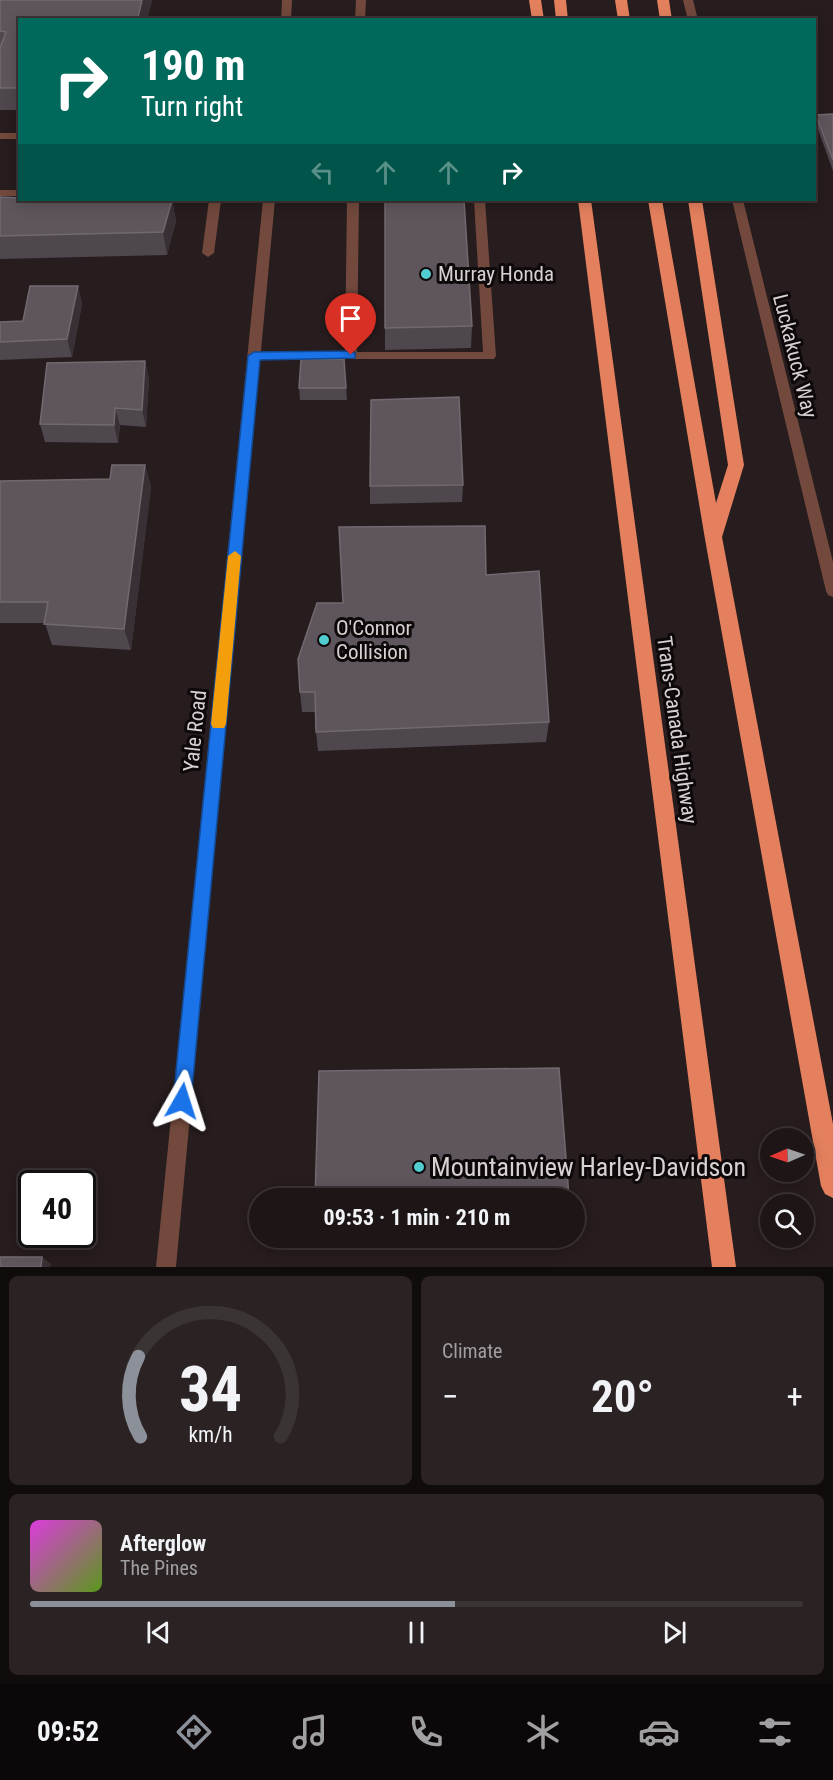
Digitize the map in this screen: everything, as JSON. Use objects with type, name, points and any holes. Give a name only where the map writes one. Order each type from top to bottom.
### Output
[{"type":"highway","points":[[535,0],[538,18]]},
{"type":"highway","points":[[560,0],[562,18]]},
{"type":"highway","points":[[621,0],[624,18]]},
{"type":"highway","points":[[663,0],[666,18]]},
{"type":"highway","points":[[574,201],[596,301]]},
{"type":"highway","name":"Trans-Canada Highway","points":[[584,201],[724,1267]]},
{"type":"highway","points":[[655,201],[714,539],[833,1186]]},
{"type":"highway","points":[[695,201],[736,465],[714,539]]},
{"type":"street","points":[[286,18],[288,0]]},
{"type":"street","points":[[360,18],[361,0]]},
{"type":"street","points":[[688,0],[692,18]]},
{"type":"street","points":[[0,136],[18,136]]},
{"type":"street","points":[[0,193],[18,193]]},
{"type":"street","points":[[208,253],[215,201]]},
{"type":"street","name":"Yale Road","points":[[166,1267],[269,201]]},
{"type":"street","points":[[351,355],[353,201]]},
{"type":"street","points":[[254,356],[490,356],[480,201]]},
{"type":"street","name":"Luckakuck Way","points":[[737,201],[833,591]]},
{"type":"building","points":[[0,0],[142,0],[138,17],[18,18],[18,88],[0,88],[0,48],[6,32],[0,31]]},
{"type":"building","points":[[833,114],[833,160],[816,115]]},
{"type":"building","points":[[0,197],[18,198],[18,201],[172,201],[163,232],[0,236]]},
{"type":"building","name":"Murray Honda","points":[[385,201],[464,201],[472,326],[385,328]]},
{"type":"building","points":[[30,286],[78,286],[67,339],[0,342],[0,322],[23,321]]},
{"type":"building","points":[[301,359],[344,359],[346,388],[299,388]]},
{"type":"building","points":[[145,361],[142,410],[115,408],[114,425],[40,424],[47,363]]},
{"type":"building","points":[[459,397],[463,485],[370,486],[371,400]]},
{"type":"building","points":[[112,465],[145,465],[124,629],[44,624],[48,602],[0,602],[0,481],[110,479]]},
{"type":"building","points":[[485,526],[486,575],[539,571],[549,722],[316,732],[315,692],[300,692],[298,659],[317,603],[343,603],[339,527]]},
{"type":"building","points":[[559,1068],[568,1188],[315,1188],[319,1071]]},
{"type":"building","points":[[0,1257],[42,1257],[41,1267],[0,1267]]},
{"type":"slow traffic","points":[[219,724],[235,556]]},
{"type":"place","name":"Murray Honda","points":[[426,274]]},
{"type":"place","name":"O'Connor Collision","points":[[324,640]]},
{"type":"place","name":"Mountainview Harley-Davidson","points":[[419,1167]]},
{"type":"route","points":[[182,1101],[254,356],[351,355]]}]
